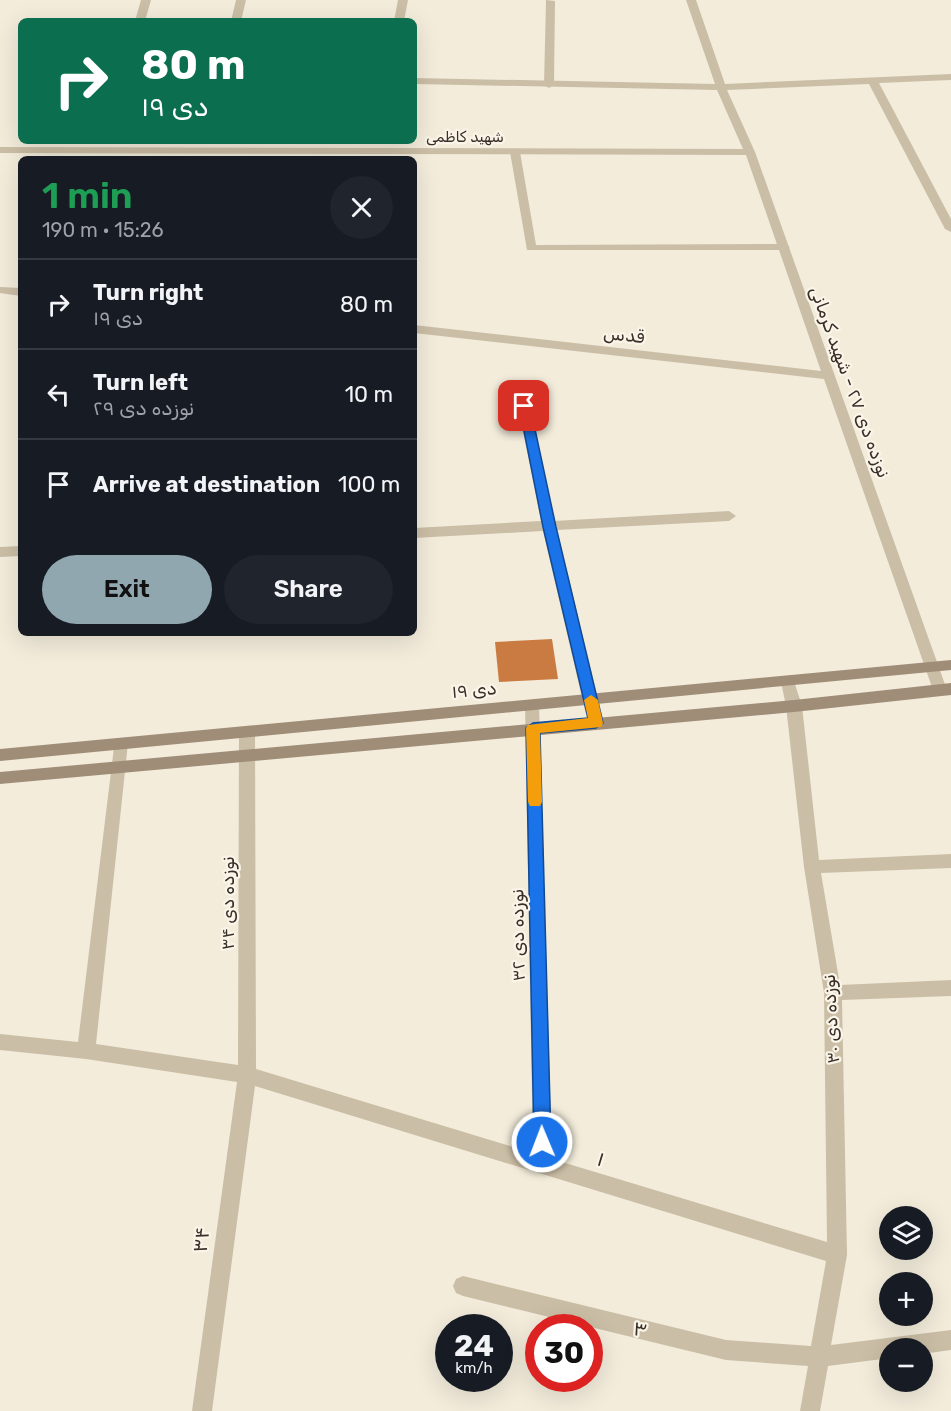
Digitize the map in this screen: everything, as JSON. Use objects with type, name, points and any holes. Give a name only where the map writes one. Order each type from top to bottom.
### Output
[{"type":"main road","name":"۱۹ دی","points":[[0,755],[951,665]]},
{"type":"main road","points":[[0,778],[794,706],[946,690]]},
{"type":"street","points":[[141,18],[146,0]]},
{"type":"street","points":[[237,18],[241,0]]},
{"type":"street","points":[[400,18],[403,0]]},
{"type":"street","name":"نوزده دی ۲۷ - شهید کرمانی","points":[[691,0],[722,87],[750,152],[932,666],[946,690]]},
{"type":"street","points":[[549,86],[550,1]]},
{"type":"street","points":[[417,81],[549,86],[722,87],[951,77]]},
{"type":"street","points":[[872,80],[951,229]]},
{"type":"street","name":"شهید کاظمی","points":[[0,150],[76,155],[750,152]]},
{"type":"street","points":[[515,152],[531,248],[784,247]]},
{"type":"street","points":[[0,290],[18,292]]},
{"type":"street","name":"قدس","points":[[417,329],[829,376]]},
{"type":"street","points":[[524,406],[549,527],[596,723]]},
{"type":"street","points":[[417,533],[729,516]]},
{"type":"street","points":[[0,552],[18,551]]},
{"type":"street","name":"نوزده دی ۳۰","points":[[788,682],[794,706],[812,867],[833,993],[837,1255],[810,1411]]},
{"type":"street","name":"نوزده دی ۳۲","points":[[532,704],[543,1165]]},
{"type":"street","name":"نوزده دی ۳۴","points":[[246,731],[247,1075]]},
{"type":"street","points":[[86,1052],[120,743]]},
{"type":"street","points":[[812,867],[951,861]]},
{"type":"street","points":[[833,993],[951,988]]},
{"type":"street","name":"۱","points":[[0,1042],[247,1075],[837,1255]]},
{"type":"street","name":"۳۴","points":[[202,1411],[247,1075]]},
{"type":"street","name":"۳","points":[[463,1286],[726,1350],[819,1357],[951,1340]]},
{"type":"building","points":[[552,639],[558,679],[499,682],[495,642]]},
{"type":"slow traffic","points":[[535,802],[533,728],[596,723],[591,700]]},
{"type":"route","points":[[524,406],[549,527],[596,723],[533,728],[542,1142]]}]
